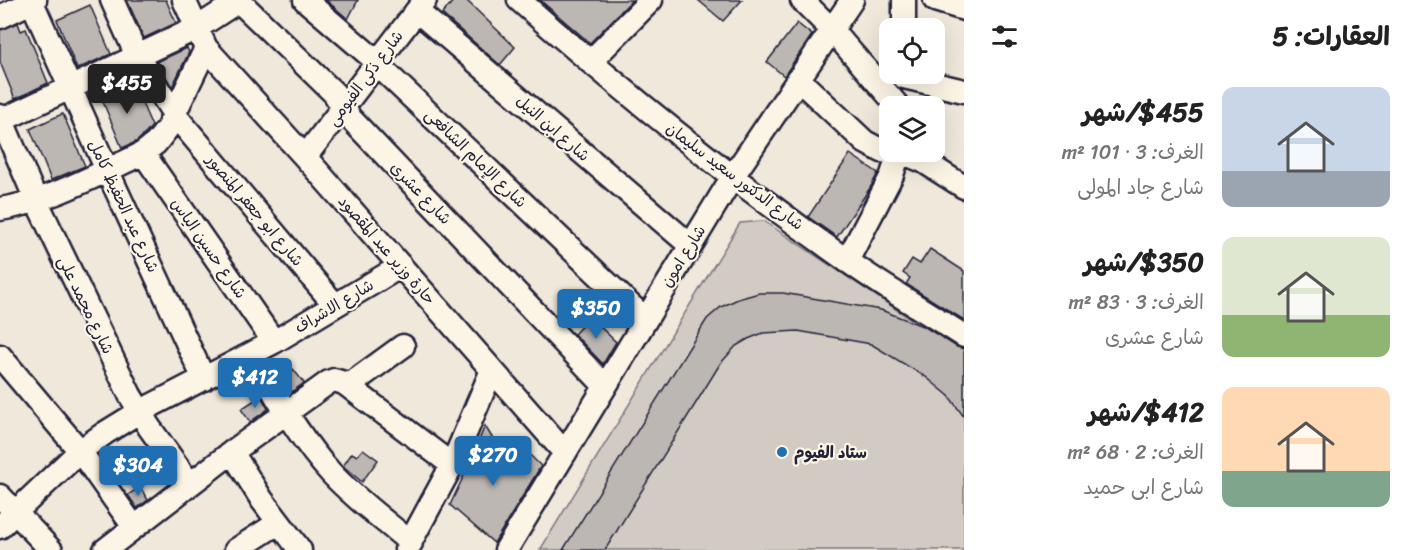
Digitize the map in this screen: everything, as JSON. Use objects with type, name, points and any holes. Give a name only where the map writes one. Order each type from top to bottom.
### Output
[{"type":"street","points":[[0,16],[33,0]]},
{"type":"street","name":"شارع عبد الحفيظ كامل","points":[[33,0],[70,88],[204,379]]},
{"type":"street","name":"شارع ابو جعفر المنصور","points":[[112,0],[137,56],[174,114],[335,306]]},
{"type":"street","name":"حارة وزير عبد المقصود","points":[[184,0],[202,38],[565,453]]},
{"type":"street","points":[[0,209],[36,201],[143,153],[156,143],[167,129],[174,114],[202,38],[239,0]]},
{"type":"street","name":"شارع عشرى","points":[[239,0],[334,93],[350,118],[604,386]]},
{"type":"street","name":"شارع الإمام الشافعى","points":[[305,0],[377,62],[645,319]]},
{"type":"street","name":"شارع الدكتور سعيد سليمان","points":[[519,0],[590,63],[733,176],[847,261],[964,336]]},
{"type":"street","points":[[590,63],[651,0]]},
{"type":"street","points":[[802,0],[831,28],[891,96]]},
{"type":"street","name":"شارع امون","points":[[506,550],[733,176],[852,0]]},
{"type":"street","points":[[904,0],[904,18]]},
{"type":"street","points":[[935,0],[964,9]]},
{"type":"street","name":"شارع ذكى الفيومى","points":[[305,157],[421,5]]},
{"type":"street","name":"شارع ابن النيل","points":[[421,5],[690,245]]},
{"type":"street","points":[[1,119],[137,56],[202,38]]},
{"type":"street","points":[[798,79],[865,142],[879,149]]},
{"type":"street","points":[[938,84],[964,91]]},
{"type":"street","name":"شارع محمد على","points":[[1,119],[36,201],[139,412],[190,484]]},
{"type":"street","name":"شارع حسين الياس","points":[[143,153],[274,342]]},
{"type":"street","points":[[847,261],[892,175],[896,162]]},
{"type":"street","points":[[925,162],[964,187]]},
{"type":"street","name":"شارع الاشراف","points":[[8,520],[80,451],[105,433],[139,412],[274,342],[401,266]]},
{"type":"street","points":[[348,386],[403,346]]},
{"type":"street","points":[[251,354],[300,435],[332,474],[409,546],[452,465],[492,370]]},
{"type":"street","points":[[0,356],[80,451],[134,527]]},
{"type":"street","points":[[105,550],[232,452],[329,382],[339,381],[348,386],[452,465]]},
{"type":"street","points":[[232,452],[278,523],[300,550]]},
{"type":"street","points":[[0,495],[8,520],[51,550]]},
{"type":"street","points":[[236,550],[278,523]]},
{"type":"shaded area","name":"ستاد الفيوم","points":[[764,221],[964,355],[964,550],[540,550],[740,223]]},
{"type":"building","points":[[127,0],[166,0],[176,23],[144,38]]},
{"type":"building","points":[[326,0],[358,0],[348,19]]},
{"type":"building","points":[[454,0],[466,0],[515,47],[500,65],[442,14]]},
{"type":"building","points":[[540,0],[632,0],[590,43]]},
{"type":"building","points":[[698,0],[742,0],[723,21]]},
{"type":"building","points":[[90,5],[111,54],[77,69],[57,20]]},
{"type":"building","points":[[18,23],[21,31],[26,29],[48,83],[15,99],[0,62],[0,30]]},
{"type":"building","points":[[797,23],[812,35],[784,76],[767,62]]},
{"type":"building","points":[[187,48],[189,52],[172,87],[157,62]]},
{"type":"building","points":[[133,83],[152,126],[136,142],[122,148],[101,97]]},
{"type":"building","points":[[63,114],[85,166],[51,180],[30,129]]},
{"type":"building","points":[[850,154],[878,173],[837,237],[808,217]]},
{"type":"building","points":[[930,249],[964,271],[964,320],[906,284],[910,278],[903,273],[912,259],[920,264]]},
{"type":"building","points":[[759,293],[783,293],[881,310],[925,327],[964,349],[964,417],[949,396],[926,377],[871,344],[798,331],[763,333],[736,346],[720,364],[605,550],[563,550],[707,319],[721,307]]},
{"type":"building","points":[[590,317],[616,342],[603,364],[574,334]]},
{"type":"building","points":[[293,369],[304,383],[290,393],[281,378]]},
{"type":"building","points":[[261,396],[268,409],[250,422],[241,409]]},
{"type":"building","points":[[485,426],[514,474],[524,449],[541,466],[494,543],[450,505]]},
{"type":"building","points":[[363,449],[378,460],[362,482],[343,466],[352,453],[357,456]]},
{"type":"building","points":[[140,487],[148,500],[137,508],[128,495]]},
{"type":"place","name":"ستاد الفيوم","points":[[782,452]]}]
